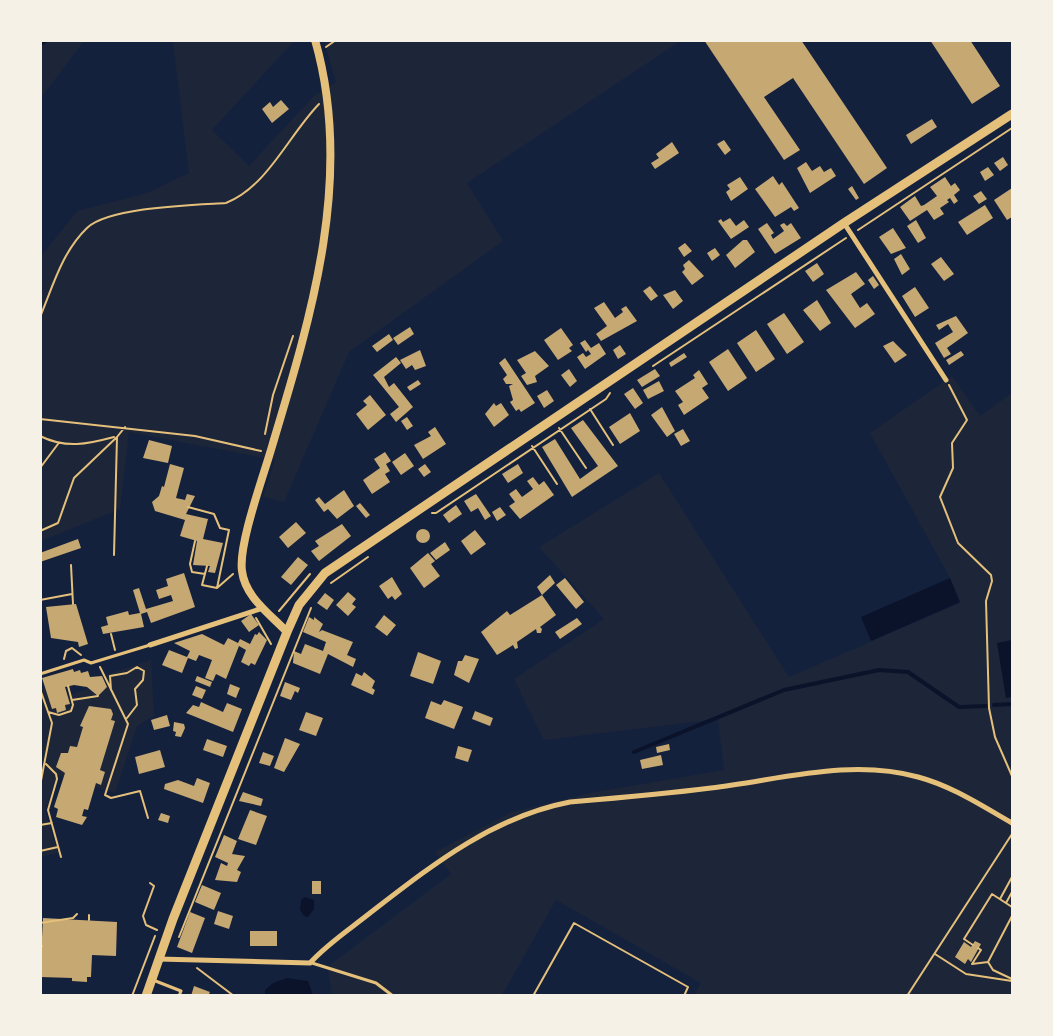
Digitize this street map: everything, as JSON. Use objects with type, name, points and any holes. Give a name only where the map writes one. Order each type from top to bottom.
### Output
[{"type":"main road","points":[[287,632],[263,608],[246,586],[241,561],[257,495],[301,352],[322,266],[328,202],[328,125],[315,40]]},
{"type":"main road","points":[[146,996],[158,959],[287,632],[299,605],[325,573],[844,223],[1012,114]]},
{"type":"street","points":[[844,223],[946,380]]},
{"type":"street","points":[[150,645],[263,608]]},
{"type":"street","points":[[158,959],[310,963],[440,858],[506,823],[548,807],[854,769],[918,777],[954,791],[1012,823]]},
{"type":"lane","points":[[40,674],[84,660],[92,663],[98,662],[150,645]]},
{"type":"lane","points":[[310,963],[328,966],[376,983],[393,996]]},
{"type":"lane","points":[[152,979],[181,992],[179,996]]},
{"type":"path","points":[[318,50],[336,40]]},
{"type":"path","points":[[40,317],[65,257],[92,224],[115,215],[235,199],[256,183],[321,102],[321,112]]},
{"type":"path","points":[[651,367],[1012,128]]},
{"type":"path","points":[[264,440],[273,395],[296,327]]},
{"type":"path","points":[[946,380],[964,410],[967,420],[952,443],[952,468],[940,497],[958,543],[991,575],[986,610],[989,708],[996,736],[1012,776]]},
{"type":"path","points":[[428,513],[436,513],[606,399],[612,392]]},
{"type":"path","points":[[583,399],[613,445]]},
{"type":"path","points":[[40,419],[195,436],[261,451]]},
{"type":"path","points":[[553,419],[586,468]]},
{"type":"path","points":[[40,531],[58,523],[74,478],[125,427]]},
{"type":"path","points":[[40,436],[58,444],[86,444],[117,437]]},
{"type":"path","points":[[114,555],[117,437]]},
{"type":"path","points":[[526,437],[557,484]]},
{"type":"path","points":[[40,468],[58,444]]},
{"type":"path","points":[[188,507],[213,514],[220,528],[229,530],[217,588]]},
{"type":"path","points":[[195,541],[190,564],[192,572],[205,574]]},
{"type":"path","points":[[325,589],[369,556]]},
{"type":"path","points":[[71,565],[73,604]]},
{"type":"path","points":[[207,566],[202,585],[217,588]]},
{"type":"path","points":[[217,588],[233,574]]},
{"type":"path","points":[[40,600],[72,594]]},
{"type":"path","points":[[176,944],[287,664],[315,601]]},
{"type":"path","points":[[111,634],[117,655]]},
{"type":"path","points":[[72,642],[72,648]]},
{"type":"path","points":[[72,648],[77,650],[84,660]]},
{"type":"path","points":[[64,666],[66,651],[72,648]]},
{"type":"path","points":[[98,662],[122,715],[127,718]]},
{"type":"path","points":[[111,690],[111,676],[118,676],[137,667],[144,670],[143,680],[135,689],[137,705],[127,718],[128,724],[105,795],[111,798],[140,791],[148,818]]},
{"type":"path","points":[[48,712],[59,715],[68,712],[73,707],[68,686]]},
{"type":"path","points":[[40,689],[52,723],[40,786]]},
{"type":"path","points":[[72,700],[98,696]]},
{"type":"path","points":[[46,764],[57,779],[48,806],[61,857]]},
{"type":"path","points":[[40,825],[52,823]]},
{"type":"path","points":[[907,996],[1012,834]]},
{"type":"path","points":[[40,851],[58,847]]},
{"type":"path","points":[[1000,899],[1012,878]]},
{"type":"path","points":[[150,884],[154,885],[143,916],[146,925],[157,930]]},
{"type":"path","points":[[1006,903],[1012,892]]},
{"type":"path","points":[[973,945],[964,939],[992,894],[1012,907]]},
{"type":"path","points":[[40,923],[73,918],[77,914]]},
{"type":"path","points":[[89,915],[89,920]]},
{"type":"path","points":[[988,962],[1012,916]]},
{"type":"path","points":[[132,996],[160,923]]},
{"type":"path","points":[[533,996],[574,923],[688,987],[684,996]]},
{"type":"path","points":[[978,948],[981,950],[972,964],[988,962]]},
{"type":"path","points":[[934,954],[966,974],[1012,980]]},
{"type":"path","points":[[187,961],[234,996]]},
{"type":"path","points":[[988,962],[993,970],[1012,980]]},
{"type":"shaded area","points":[[40,41],[84,41],[41,98]]},
{"type":"shaded area","points":[[173,41],[294,41],[212,130],[249,166],[314,96],[336,82],[324,41],[680,41],[467,183],[503,241],[349,352],[284,502],[263,497],[275,460],[129,432],[120,509],[41,541],[41,256],[77,211],[147,193],[189,173]]},
{"type":"shaded area","points":[[952,376],[980,416],[1012,393],[1012,640],[997,643],[1007,698],[1012,697],[1012,995],[694,995],[701,983],[556,900],[502,995],[332,995],[328,970],[331,964],[451,874],[435,852],[512,812],[590,793],[724,770],[718,719],[544,740],[514,679],[604,619],[539,547],[659,473],[789,677],[960,603],[950,578],[870,433]]},
{"type":"shaded area","points":[[950,578],[960,602],[871,641],[861,617]]},
{"type":"shaded area","points":[[1012,640],[1012,697],[1006,698],[997,643]]},
{"type":"shaded area","points":[[151,660],[154,716],[137,726],[115,793],[57,775],[45,811],[58,853],[41,857],[40,688],[45,688],[52,709],[56,708],[57,713],[66,710],[65,705],[70,704],[68,696],[87,689],[98,695],[107,687],[106,675]]},
{"type":"shaded area","points":[[305,897],[314,900],[314,909],[308,917],[304,916],[300,910],[301,900]]},
{"type":"shaded area","points":[[287,978],[308,981],[313,995],[265,995],[265,990],[273,983]]},
{"type":"building","points":[[704,40],[801,40],[887,168],[864,184],[793,78],[764,97],[800,150],[784,160]]},
{"type":"building","points":[[930,40],[970,40],[1000,86],[972,104]]},
{"type":"building","points":[[281,100],[289,109],[272,123],[262,109],[270,102],[273,107]]},
{"type":"building","points":[[932,119],[937,127],[911,144],[906,135]]},
{"type":"building","points":[[724,140],[731,150],[725,155],[717,144]]},
{"type":"building","points":[[672,142],[679,153],[655,169],[651,163],[659,158],[656,154]]},
{"type":"building","points":[[1003,157],[1008,165],[1000,171],[994,163]]},
{"type":"building","points":[[806,162],[812,171],[820,166],[824,172],[831,168],[836,176],[810,193],[797,168]]},
{"type":"building","points":[[988,167],[994,175],[985,181],[980,172]]},
{"type":"building","points":[[773,176],[779,185],[782,182],[799,208],[794,211],[791,207],[775,217],[755,189]]},
{"type":"building","points":[[740,177],[748,189],[731,201],[726,192],[730,189],[727,185]]},
{"type":"building","points":[[945,177],[951,186],[955,183],[960,190],[954,195],[958,201],[954,204],[950,198],[947,200],[949,202],[940,208],[944,214],[934,220],[927,210],[910,221],[900,207],[915,196],[921,206],[924,205],[937,196],[930,187]]},
{"type":"building","points":[[852,186],[859,198],[856,200],[848,189]]},
{"type":"building","points":[[1012,188],[1012,217],[1007,220],[994,200]]},
{"type":"building","points":[[981,191],[987,199],[979,204],[973,196]]},
{"type":"building","points":[[985,205],[993,218],[967,235],[958,222]]},
{"type":"building","points":[[730,218],[736,226],[744,220],[749,227],[731,239],[718,221],[721,219],[723,222]]},
{"type":"building","points":[[916,220],[926,238],[918,243],[907,226]]},
{"type":"building","points":[[767,223],[774,233],[771,235],[773,239],[784,231],[780,225],[784,223],[787,226],[791,223],[801,238],[775,254],[758,229]]},
{"type":"building","points":[[893,228],[906,248],[891,254],[879,237]]},
{"type":"building","points":[[743,240],[747,240],[755,252],[735,268],[726,255]]},
{"type":"building","points":[[685,243],[692,251],[684,257],[678,248]]},
{"type":"building","points":[[715,248],[720,255],[712,261],[707,253]]},
{"type":"building","points":[[901,254],[910,269],[902,275],[894,259]]},
{"type":"building","points":[[941,257],[954,274],[944,281],[931,264]]},
{"type":"building","points":[[689,260],[704,276],[692,285],[682,272],[685,269],[683,265]]},
{"type":"building","points":[[817,263],[824,274],[813,282],[805,271]]},
{"type":"building","points":[[856,272],[865,284],[851,294],[860,308],[867,303],[875,314],[855,328],[826,290]]},
{"type":"building","points":[[873,276],[879,285],[874,289],[868,280]]},
{"type":"building","points":[[650,286],[658,296],[651,301],[643,291]]},
{"type":"building","points":[[915,287],[929,308],[915,317],[902,296]]},
{"type":"building","points":[[675,290],[683,301],[673,309],[663,295]]},
{"type":"building","points":[[817,300],[831,323],[820,331],[803,310]]},
{"type":"building","points":[[604,302],[615,318],[623,312],[621,309],[626,306],[637,321],[601,341],[596,334],[607,326],[594,308]]},
{"type":"building","points":[[784,313],[804,342],[787,354],[767,324]]},
{"type":"building","points":[[956,316],[968,333],[947,348],[951,354],[944,358],[935,343],[953,332],[948,324],[939,330],[936,325]]},
{"type":"building","points":[[410,327],[414,334],[398,345],[393,338]]},
{"type":"building","points":[[561,328],[573,345],[569,348],[572,351],[558,360],[544,340]]},
{"type":"building","points":[[756,330],[775,359],[756,372],[737,343]]},
{"type":"building","points":[[389,334],[393,340],[377,352],[372,346]]},
{"type":"building","points":[[585,340],[591,348],[599,343],[606,354],[585,369],[577,357],[583,353],[586,357],[591,354],[588,350],[586,352],[580,343]]},
{"type":"building","points":[[893,341],[907,355],[895,363],[883,346]]},
{"type":"building","points":[[620,345],[626,354],[618,359],[613,350]]},
{"type":"building","points":[[728,349],[747,378],[728,391],[709,362]]},
{"type":"building","points":[[420,350],[426,366],[415,370],[412,365],[406,369],[400,360]]},
{"type":"building","points":[[535,351],[549,366],[535,376],[537,382],[527,385],[521,376],[526,373],[517,360]]},
{"type":"building","points":[[961,351],[964,355],[949,365],[946,360]]},
{"type":"building","points":[[684,353],[687,357],[671,367],[669,363]]},
{"type":"building","points":[[396,357],[401,363],[384,377],[389,387],[394,383],[413,407],[396,422],[390,414],[399,407],[373,375]]},
{"type":"building","points":[[505,358],[535,403],[521,412],[519,409],[516,411],[510,402],[513,400],[509,386],[513,384],[506,384],[503,379],[507,375],[499,363]]},
{"type":"building","points":[[569,369],[577,381],[570,387],[561,375]]},
{"type":"building","points":[[655,369],[660,376],[642,387],[637,380]]},
{"type":"building","points":[[699,370],[708,384],[702,388],[709,398],[684,415],[678,405],[683,402],[675,391],[695,378],[693,375]]},
{"type":"building","points":[[418,380],[421,384],[410,391],[407,387]]},
{"type":"building","points":[[659,381],[664,391],[648,399],[643,390]]},
{"type":"building","points":[[633,388],[643,403],[635,409],[624,394]]},
{"type":"building","points":[[547,390],[554,401],[544,408],[537,396]]},
{"type":"building","points":[[370,395],[386,415],[368,430],[356,414],[367,405],[363,401]]},
{"type":"building","points":[[494,403],[496,406],[501,403],[509,415],[494,427],[485,414]]},
{"type":"building","points":[[662,407],[675,431],[667,437],[651,415]]},
{"type":"building","points":[[630,413],[640,431],[620,444],[609,427]]},
{"type":"building","points":[[407,417],[413,426],[407,430],[401,421]]},
{"type":"building","points":[[583,420],[618,466],[572,497],[542,447],[555,439],[580,479],[598,466],[571,428]]},
{"type":"building","points":[[435,427],[446,444],[423,459],[414,445],[431,436],[428,432]]},
{"type":"building","points":[[683,429],[690,441],[681,446],[674,434]]},
{"type":"building","points":[[149,440],[172,446],[168,463],[143,458]]},
{"type":"building","points":[[385,452],[391,461],[386,464],[390,471],[385,474],[390,482],[372,494],[363,480],[380,468],[374,459]]},
{"type":"building","points":[[405,453],[414,466],[401,475],[392,462]]},
{"type":"building","points":[[170,464],[184,468],[176,498],[185,500],[187,494],[195,496],[186,514],[208,519],[203,539],[223,543],[215,573],[208,572],[210,566],[193,565],[197,541],[180,536],[185,520],[155,511],[152,502],[159,496],[162,486],[164,487]]},
{"type":"building","points":[[425,464],[431,472],[424,477],[418,469]]},
{"type":"building","points":[[518,464],[523,473],[508,483],[502,474]]},
{"type":"building","points":[[533,477],[539,485],[544,481],[554,495],[520,519],[509,506],[515,502],[509,494],[516,489],[522,497],[533,489],[527,481]]},
{"type":"building","points":[[344,490],[354,506],[337,519],[328,509],[324,512],[315,500],[319,497],[325,504]]},
{"type":"building","points":[[476,494],[491,516],[485,520],[478,508],[471,512],[464,501]]},
{"type":"building","points":[[360,503],[370,515],[366,518],[356,506]]},
{"type":"building","points":[[456,505],[462,514],[449,523],[443,515]]},
{"type":"building","points":[[500,507],[506,515],[497,521],[492,512]]},
{"type":"building","points":[[296,522],[306,533],[288,548],[279,537]]},
{"type":"building","points":[[342,524],[351,536],[319,561],[311,551],[319,546],[315,541]]},
{"type":"building","points":[[423,529],[428,531],[430,536],[428,541],[423,543],[418,541],[416,536],[418,531]]},
{"type":"building","points":[[475,530],[486,544],[471,555],[461,541]]},
{"type":"building","points":[[78,539],[81,548],[40,562],[40,553]]},
{"type":"building","points":[[445,542],[450,550],[436,560],[430,553]]},
{"type":"building","points":[[428,553],[435,561],[431,564],[440,576],[424,588],[410,568]]},
{"type":"building","points":[[298,557],[308,565],[291,585],[281,577]]},
{"type":"building","points":[[184,573],[195,607],[151,623],[147,612],[141,614],[144,627],[103,634],[101,627],[108,625],[106,617],[128,611],[129,615],[140,613],[133,590],[139,588],[146,609],[173,601],[171,595],[159,599],[156,590],[168,586],[166,579]]},
{"type":"building","points":[[550,575],[555,583],[542,595],[537,587]]},
{"type":"building","points":[[392,577],[402,594],[395,600],[392,596],[388,599],[379,586]]},
{"type":"building","points":[[565,578],[584,602],[576,609],[556,585]]},
{"type":"building","points":[[348,592],[356,599],[352,604],[356,607],[348,616],[336,605]]},
{"type":"building","points":[[325,593],[334,600],[327,610],[317,603]]},
{"type":"building","points":[[542,595],[556,615],[540,627],[541,633],[537,633],[536,629],[517,642],[518,648],[515,649],[513,645],[497,655],[481,632],[507,611],[510,615]]},
{"type":"building","points":[[76,604],[88,644],[79,647],[78,642],[51,638],[46,607]]},
{"type":"building","points":[[251,614],[259,625],[249,632],[241,621]]},
{"type":"building","points":[[384,615],[396,625],[387,636],[375,627]]},
{"type":"building","points":[[309,617],[314,620],[314,617],[323,624],[319,632],[322,630],[353,642],[347,655],[356,659],[353,667],[328,654],[320,674],[293,663],[294,651],[301,654],[305,644],[323,651],[326,642],[303,632]]},
{"type":"building","points":[[577,618],[582,624],[560,639],[555,632]]},
{"type":"building","points":[[259,632],[267,640],[255,665],[251,663],[249,666],[241,662],[246,650],[239,646],[226,679],[216,674],[213,681],[205,678],[212,660],[199,655],[196,661],[188,658],[182,673],[162,665],[169,650],[187,657],[190,651],[174,643],[202,634],[224,645],[228,638],[238,643],[240,639],[250,644],[255,634]]},
{"type":"building","points":[[418,652],[441,661],[433,684],[410,676]]},
{"type":"building","points":[[465,655],[479,659],[469,683],[454,675],[458,661],[462,661]]},
{"type":"building","points":[[73,669],[74,672],[80,670],[81,673],[88,671],[90,677],[102,676],[107,687],[98,696],[87,687],[74,685],[65,687],[70,704],[65,705],[66,710],[57,713],[56,708],[52,709],[42,678]]},
{"type":"building","points":[[364,672],[375,681],[372,688],[375,690],[373,695],[351,685],[356,673],[362,676]]},
{"type":"building","points":[[197,676],[212,682],[210,687],[195,681]]},
{"type":"building","points":[[285,682],[300,688],[298,693],[295,691],[291,700],[280,696]]},
{"type":"building","points":[[230,684],[240,688],[236,698],[227,694]]},
{"type":"building","points":[[196,686],[206,690],[202,699],[192,695]]},
{"type":"building","points":[[444,700],[463,707],[454,729],[425,718],[431,701],[441,705]]},
{"type":"building","points":[[201,702],[223,712],[227,703],[242,709],[233,732],[186,713],[193,705],[199,707]]},
{"type":"building","points":[[89,706],[111,709],[113,714],[111,720],[115,721],[100,770],[105,772],[101,785],[96,783],[88,810],[84,809],[82,816],[87,817],[82,825],[56,817],[58,809],[54,807],[65,773],[56,767],[61,753],[68,753],[70,746],[77,747],[83,727],[80,726]]},
{"type":"building","points":[[475,711],[493,718],[490,726],[472,719]]},
{"type":"building","points":[[306,712],[323,718],[316,736],[299,730]]},
{"type":"building","points":[[167,715],[170,726],[154,730],[151,720]]},
{"type":"building","points":[[174,722],[184,724],[185,728],[181,737],[175,736]]},
{"type":"building","points":[[285,738],[300,744],[284,772],[274,768]]},
{"type":"building","points":[[207,739],[227,746],[223,757],[203,750]]},
{"type":"building","points":[[669,744],[670,750],[657,753],[656,747]]},
{"type":"building","points":[[458,746],[472,750],[468,762],[455,758]]},
{"type":"building","points":[[160,750],[165,767],[139,774],[135,757]]},
{"type":"building","points":[[263,752],[274,756],[270,766],[259,763]]},
{"type":"building","points":[[661,755],[663,765],[642,769],[640,760]]},
{"type":"building","points":[[197,778],[210,783],[203,803],[164,789],[165,784],[178,780],[194,786]]},
{"type":"building","points":[[243,792],[263,799],[261,806],[239,801]]},
{"type":"building","points":[[250,810],[267,816],[256,845],[238,839]]},
{"type":"building","points":[[161,813],[170,816],[168,823],[158,820]]},
{"type":"building","points":[[224,835],[237,841],[232,854],[245,856],[237,870],[241,872],[237,882],[215,880],[221,863],[227,866],[228,863],[215,857]]},
{"type":"building","points":[[312,881],[321,881],[321,894],[312,894]]},
{"type":"building","points":[[202,885],[221,893],[214,910],[195,902]]},
{"type":"building","points":[[218,911],[233,916],[229,929],[214,924]]},
{"type":"building","points":[[190,912],[205,918],[192,953],[177,947]]},
{"type":"building","points":[[43,918],[117,922],[116,956],[92,955],[91,977],[87,977],[87,982],[72,981],[72,978],[40,977]]},
{"type":"building","points":[[250,931],[277,931],[277,946],[250,946]]},
{"type":"building","points":[[975,941],[981,944],[971,962],[968,959],[965,964],[955,957],[964,942],[971,947]]},
{"type":"building","points":[[194,986],[210,992],[208,996],[191,996]]},
{"type":"waterway","points":[[40,44],[47,40]]},
{"type":"waterway","points":[[634,752],[784,690],[879,670],[908,672],[959,707],[986,706]]},
{"type":"waterway","points":[[994,705],[1012,704]]}]
